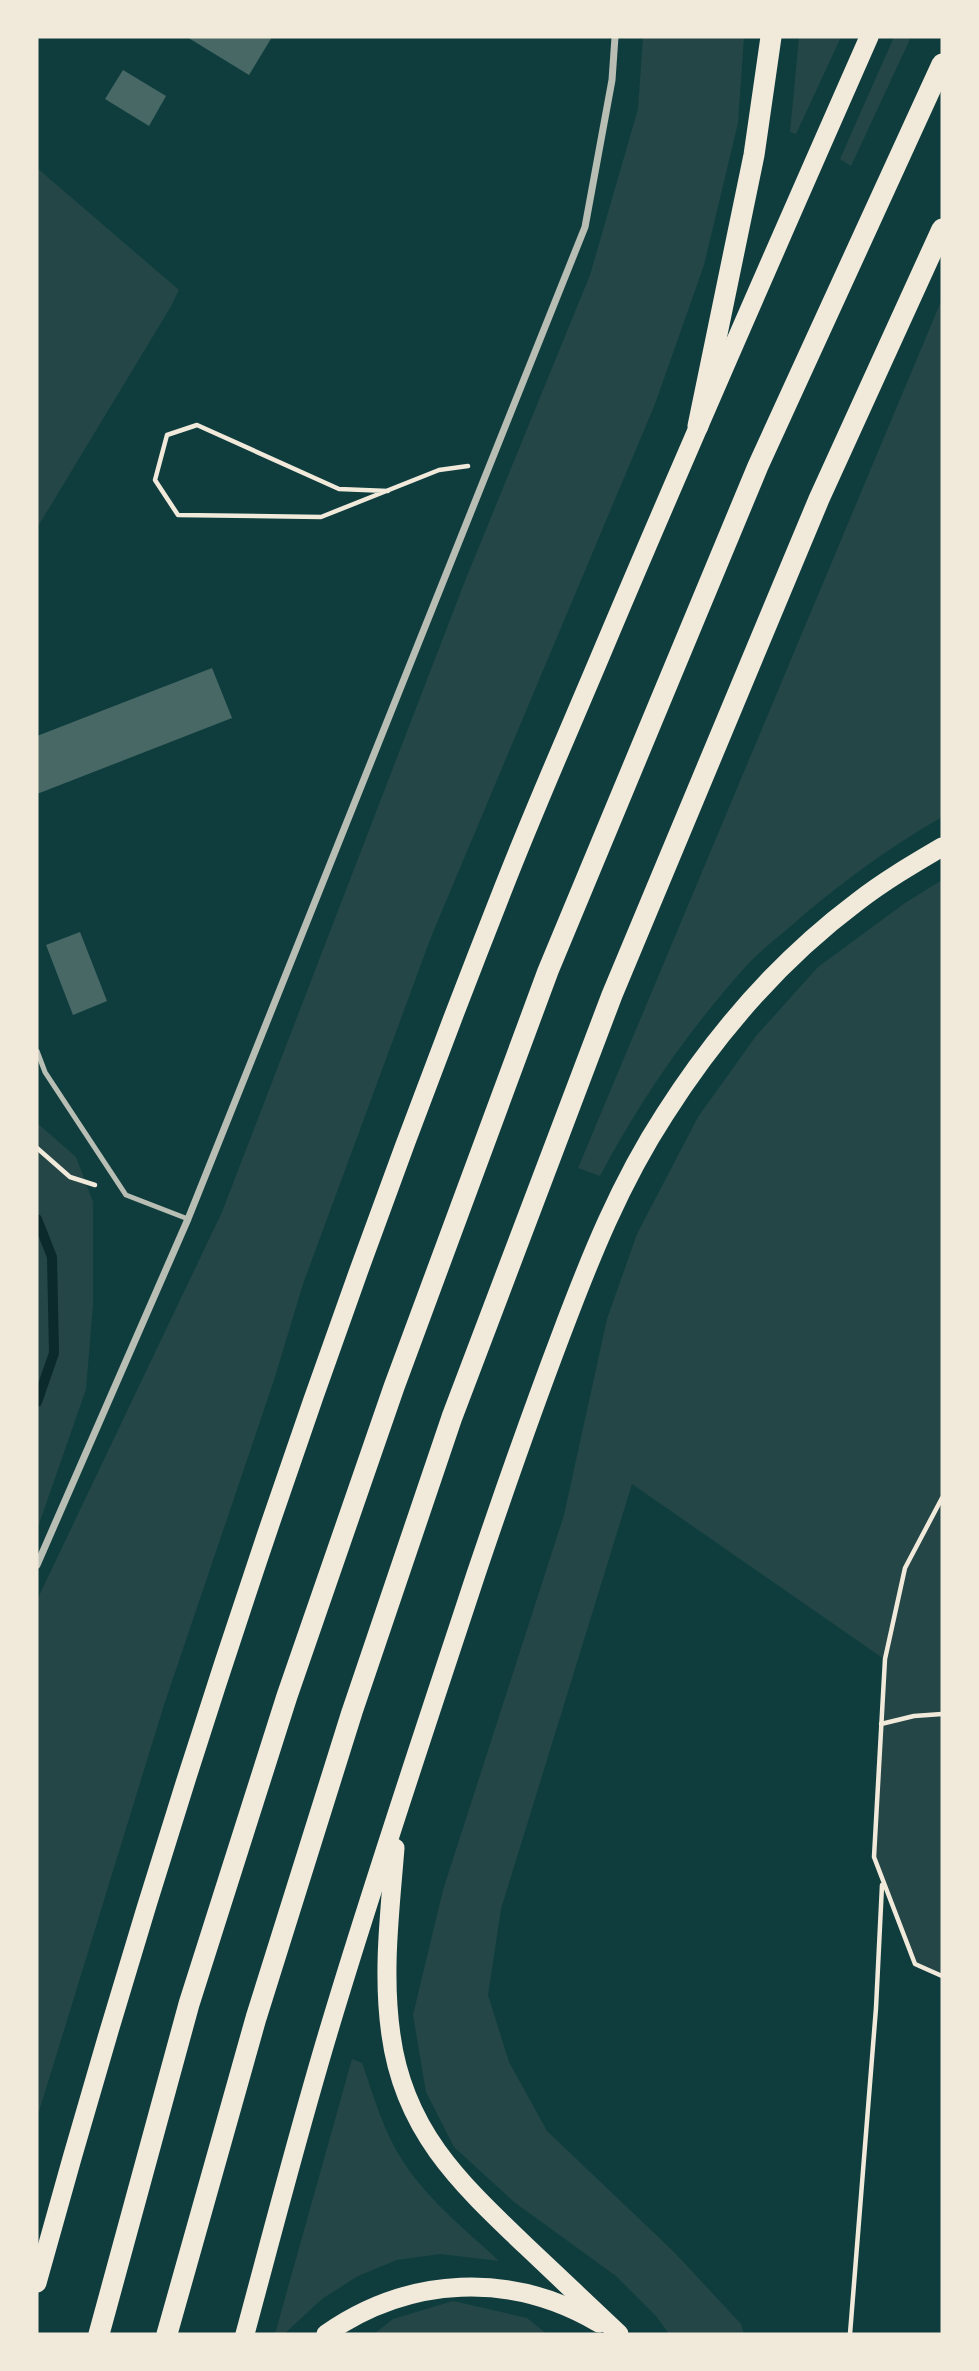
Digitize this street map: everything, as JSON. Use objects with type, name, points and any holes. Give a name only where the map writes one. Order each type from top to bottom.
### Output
[{"type":"highway","points":[[698,426],[754,155],[771,37]]},
{"type":"highway","points":[[37,2283],[83,2114],[146,1907],[274,1511],[359,1270],[505,884],[698,426],[869,37]]},
{"type":"highway","points":[[99,2334],[189,2004],[287,1696],[394,1387],[543,984],[758,466],[942,64]]},
{"type":"highway","points":[[167,2334],[256,2018],[352,1712],[452,1417],[622,969],[819,499],[942,229]]},
{"type":"highway","points":[[245,2334],[328,2033],[524,1433],[593,1253],[634,1165],[699,1063],[773,977],[857,902],[942,847]]},
{"type":"highway","points":[[397,1816],[386,1957],[387,1999],[391,2038],[412,2108],[435,2148],[464,2185],[618,2334]]},
{"type":"highway","points":[[326,2334],[373,2306],[434,2289],[465,2286],[533,2296],[567,2307],[618,2334]]},
{"type":"street","points":[[37,1565],[188,1219],[585,227],[612,79],[615,37]]},
{"type":"lane","points":[[37,1051],[45,1072],[125,1195],[188,1219]]},
{"type":"path","points":[[388,491],[339,489],[197,425],[167,435],[155,480],[178,515],[321,517],[388,491],[439,470]]},
{"type":"path","points":[[37,1148],[70,1177],[125,1195]]},
{"type":"path","points":[[942,1498],[905,1568],[885,1659],[874,1857],[915,1964],[942,1976]]},
{"type":"path","points":[[881,1724],[914,1716],[942,1714]]},
{"type":"path","points":[[850,2334],[875,2021],[883,1880]]},
{"type":"shaded area","points":[[643,37],[744,37],[738,123],[704,265],[655,404],[431,937],[303,1284],[274,1380],[164,1705],[37,2118],[37,1600],[222,1212],[465,581],[590,275],[638,109]]},
{"type":"shaded area","points":[[799,37],[841,37],[796,134],[790,132]]},
{"type":"shaded area","points":[[894,37],[911,37],[851,166],[840,159]]},
{"type":"shaded area","points":[[37,168],[179,290],[37,528]]},
{"type":"shaded area","points":[[942,299],[942,817],[902,841],[846,881],[753,959],[706,1013],[667,1066],[600,1176],[578,1168]]},
{"type":"shaded area","points":[[942,880],[942,1976],[915,1964],[874,1857],[884,1659],[632,1484],[501,1909],[488,1995],[509,2062],[547,2131],[674,2252],[741,2324],[744,2334],[669,2334],[656,2316],[616,2276],[514,2202],[454,2147],[426,2092],[413,2015],[443,1890],[564,1515],[607,1319],[637,1234],[698,1117],[756,1036],[818,967],[905,903]]},
{"type":"shaded area","points":[[37,1123],[76,1157],[93,1202],[93,1305],[86,1389],[37,1530]]},
{"type":"shaded area","points":[[352,2059],[362,2063],[391,2140],[414,2177],[449,2215],[499,2261],[440,2254],[397,2260],[358,2276],[322,2299],[284,2334],[275,2334]]},
{"type":"shaded area","points":[[453,2301],[527,2318],[547,2334],[374,2334],[393,2319]]},
{"type":"building","points":[[187,37],[272,37],[249,75]]},
{"type":"building","points":[[123,70],[166,96],[149,126],[105,99]]},
{"type":"building","points":[[212,668],[232,718],[37,794],[37,736]]},
{"type":"building","points":[[80,932],[107,1001],[73,1015],[46,945]]},
{"type":"waterway","points":[[37,1219],[52,1257],[54,1353],[37,1402]]}]
